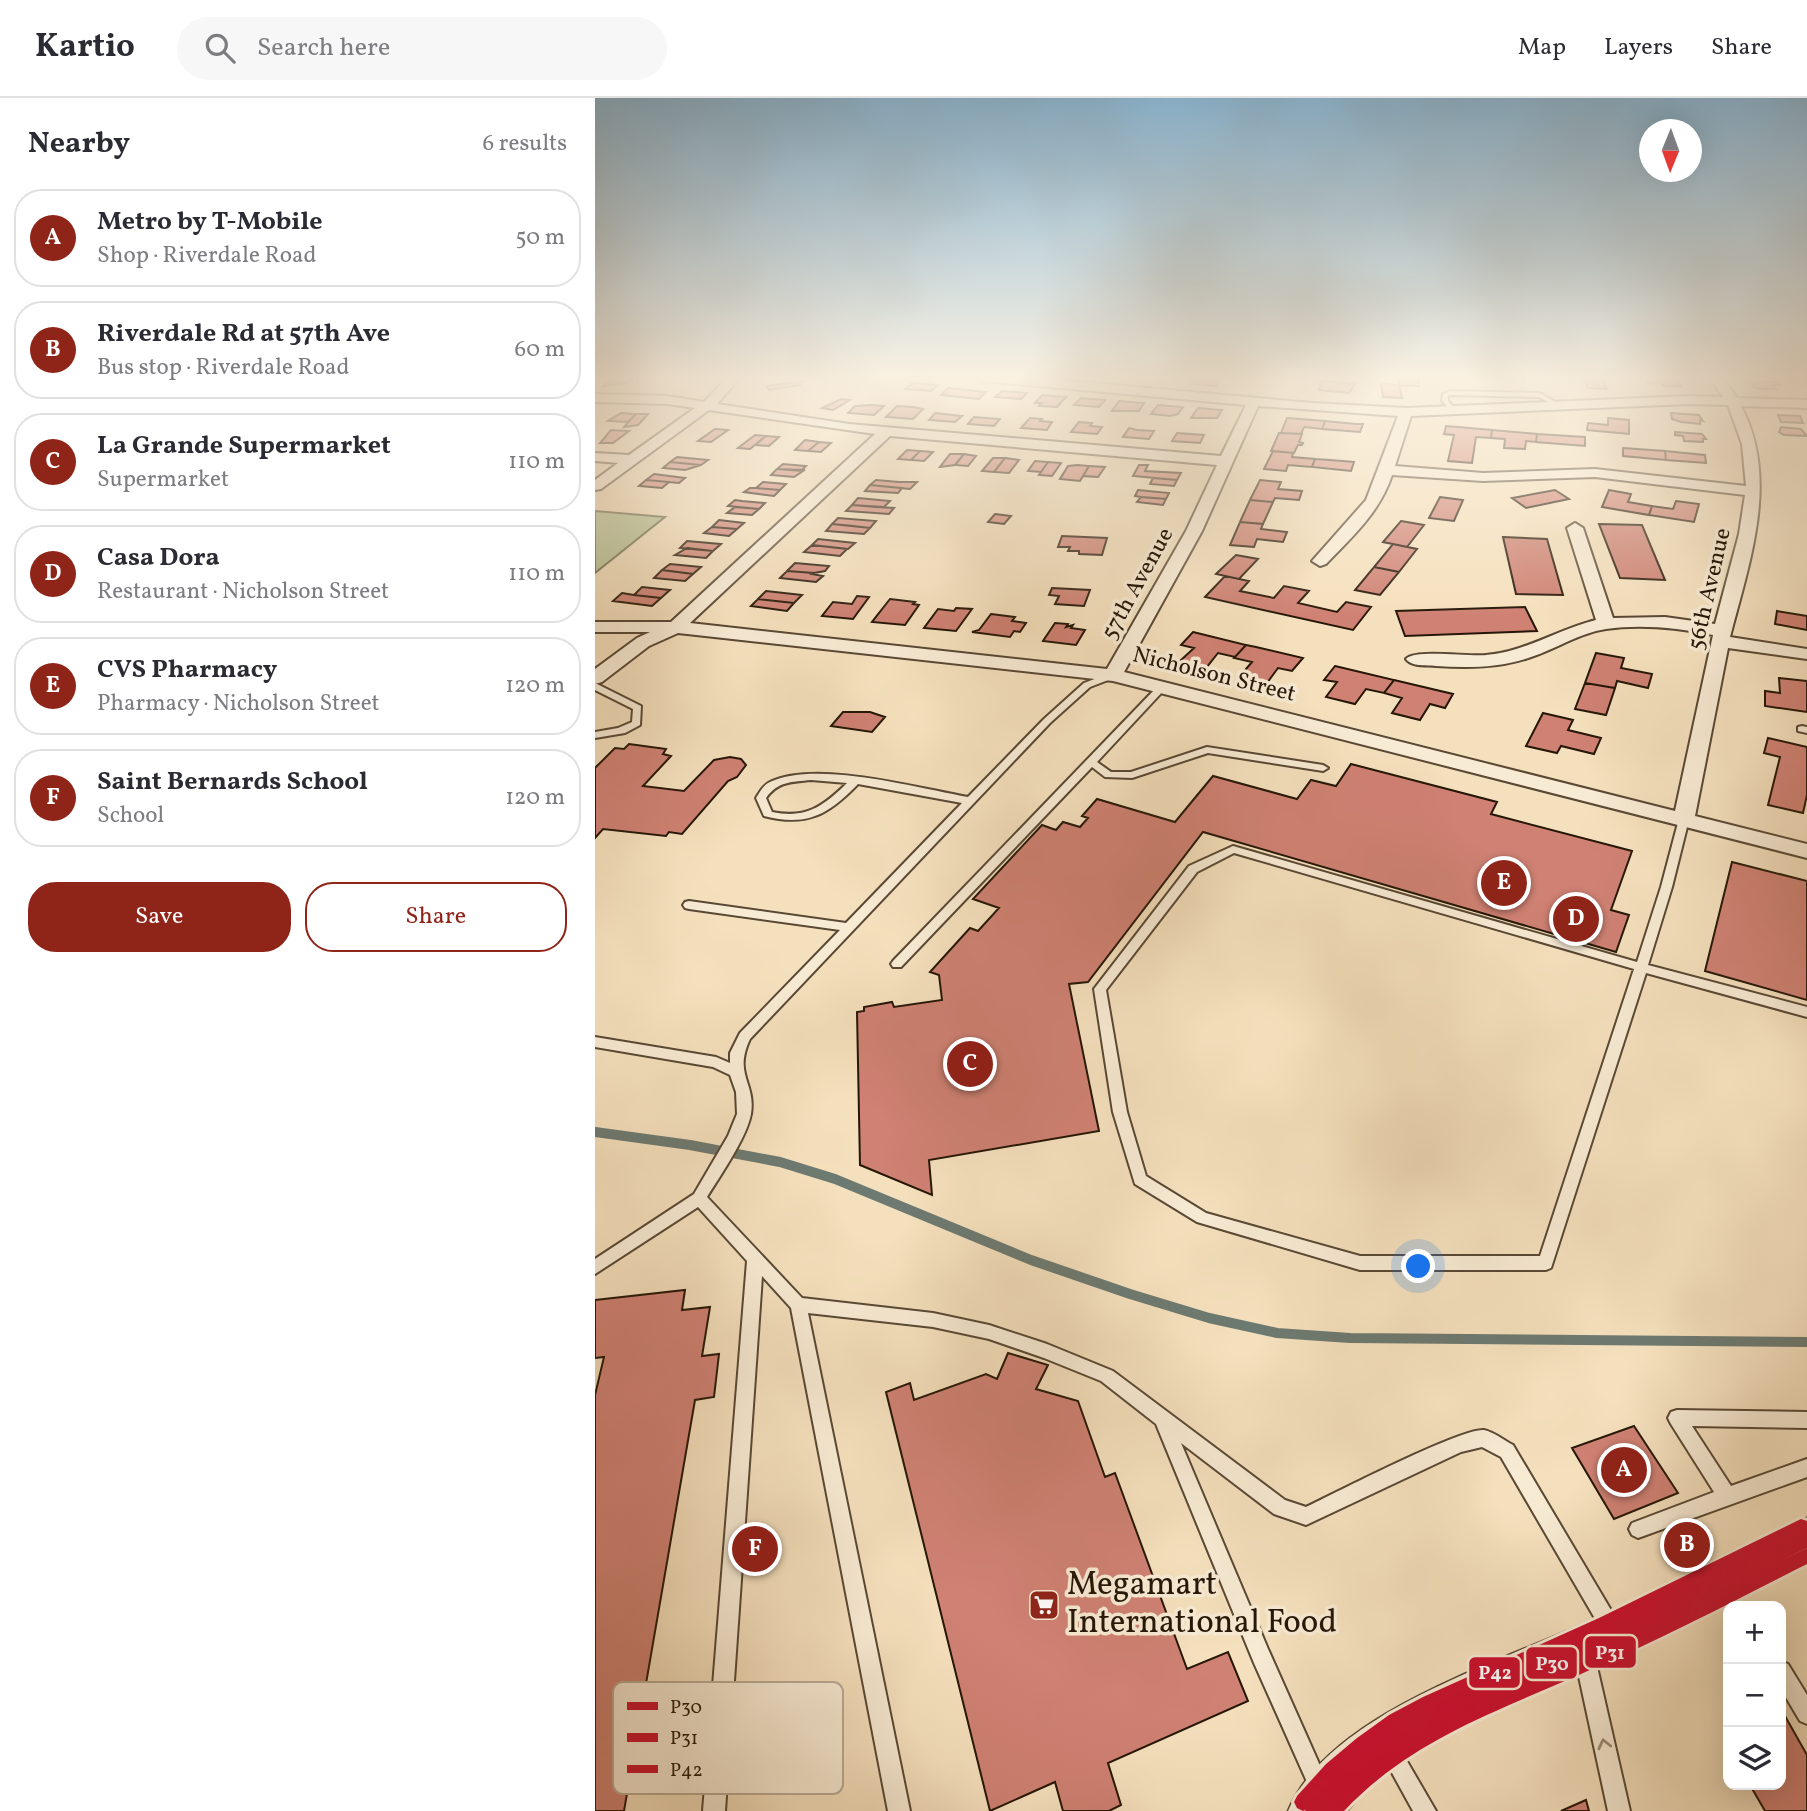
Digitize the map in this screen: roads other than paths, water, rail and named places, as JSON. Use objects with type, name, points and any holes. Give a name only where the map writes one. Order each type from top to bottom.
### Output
[{"type":"street","points":[[595,457],[632,460]]},
{"type":"street","points":[[596,486],[636,457]]},
{"type":"street","points":[[595,678],[643,642],[675,627],[859,457]]},
{"type":"street","points":[[1177,457],[1224,461]]},
{"type":"street","name":"57th Avenue","points":[[1113,675],[1194,531],[1226,457]]},
{"type":"street","points":[[1320,561],[1364,515],[1379,491],[1389,457]]},
{"type":"street","name":"56th Avenue","points":[[1684,819],[1721,636],[1751,514],[1753,491],[1750,457]]},
{"type":"street","points":[[1386,470],[1483,477],[1595,473],[1753,491]]},
{"type":"street","points":[[1575,528],[1607,623]]},
{"type":"street","points":[[1415,659],[1461,661],[1511,657],[1607,623],[1684,624],[1721,636],[1807,654]]},
{"type":"street","name":"Nicholson Street","points":[[595,627],[675,627],[1113,675],[1807,851]]},
{"type":"street","points":[[1319,1804],[1357,1764],[1413,1726],[1599,1642],[1722,1596],[1807,1540]]},
{"type":"lane","points":[[595,1267],[699,1198],[713,1177],[744,1114],[743,1092],[736,1072],[737,1053],[745,1036],[970,801],[1087,685],[1113,675]]},
{"type":"lane","points":[[595,686],[638,708],[637,723],[621,731],[595,735]]},
{"type":"lane","points":[[897,964],[1162,687]]},
{"type":"lane","points":[[1091,762],[1109,775],[1132,775],[1207,750],[1323,768]]},
{"type":"lane","points":[[854,782],[834,802],[812,816],[782,818],[768,814],[761,798],[770,786],[799,777],[825,777],[970,801]]},
{"type":"lane","points":[[1684,819],[1676,859],[1641,967],[1546,1263],[1360,1264],[1202,1218],[1140,1180],[1120,1112],[1100,989],[1193,869],[1233,849],[1641,967],[1807,1012]]},
{"type":"lane","points":[[689,905],[848,927]]},
{"type":"lane","points":[[595,1042],[716,1062],[736,1072]]},
{"type":"lane","points":[[699,1198],[798,1306],[899,1811]]},
{"type":"lane","points":[[724,1682],[755,1259]]},
{"type":"lane","points":[[798,1306],[933,1320],[989,1332],[1047,1351],[1107,1376],[1280,1508],[1306,1516],[1459,1444],[1483,1438],[1507,1451],[1599,1642],[1619,1811]]},
{"type":"lane","points":[[1162,1418],[1319,1804]]},
{"type":"lane","points":[[1727,1496],[1677,1418],[1807,1420]]},
{"type":"lane","points":[[1638,1529],[1807,1468]]},
{"type":"lane","points":[[1786,1679],[1807,1714]]},
{"type":"lane","points":[[1385,1744],[1425,1811]]},
{"type":"waterway","points":[[595,1132],[690,1145],[780,1162],[835,1179],[1031,1260],[1209,1318],[1277,1333],[1350,1338],[1807,1342]]},
{"type":"place","name":"CVS Pharmacy","points":[[1504,883]]},
{"type":"place","name":"Casa Dora","points":[[1576,919]]},
{"type":"place","name":"La Grande Supermarket","points":[[970,1064]]},
{"type":"place","name":"Metro by T-Mobile","points":[[1624,1470]]},
{"type":"place","name":"Riverdale Rd at 57th Ave","points":[[1687,1545]]},
{"type":"place","name":"Saint Bernards School","points":[[755,1549]]},
{"type":"place","name":"Megamart International Food","points":[[1044,1605]]}]
